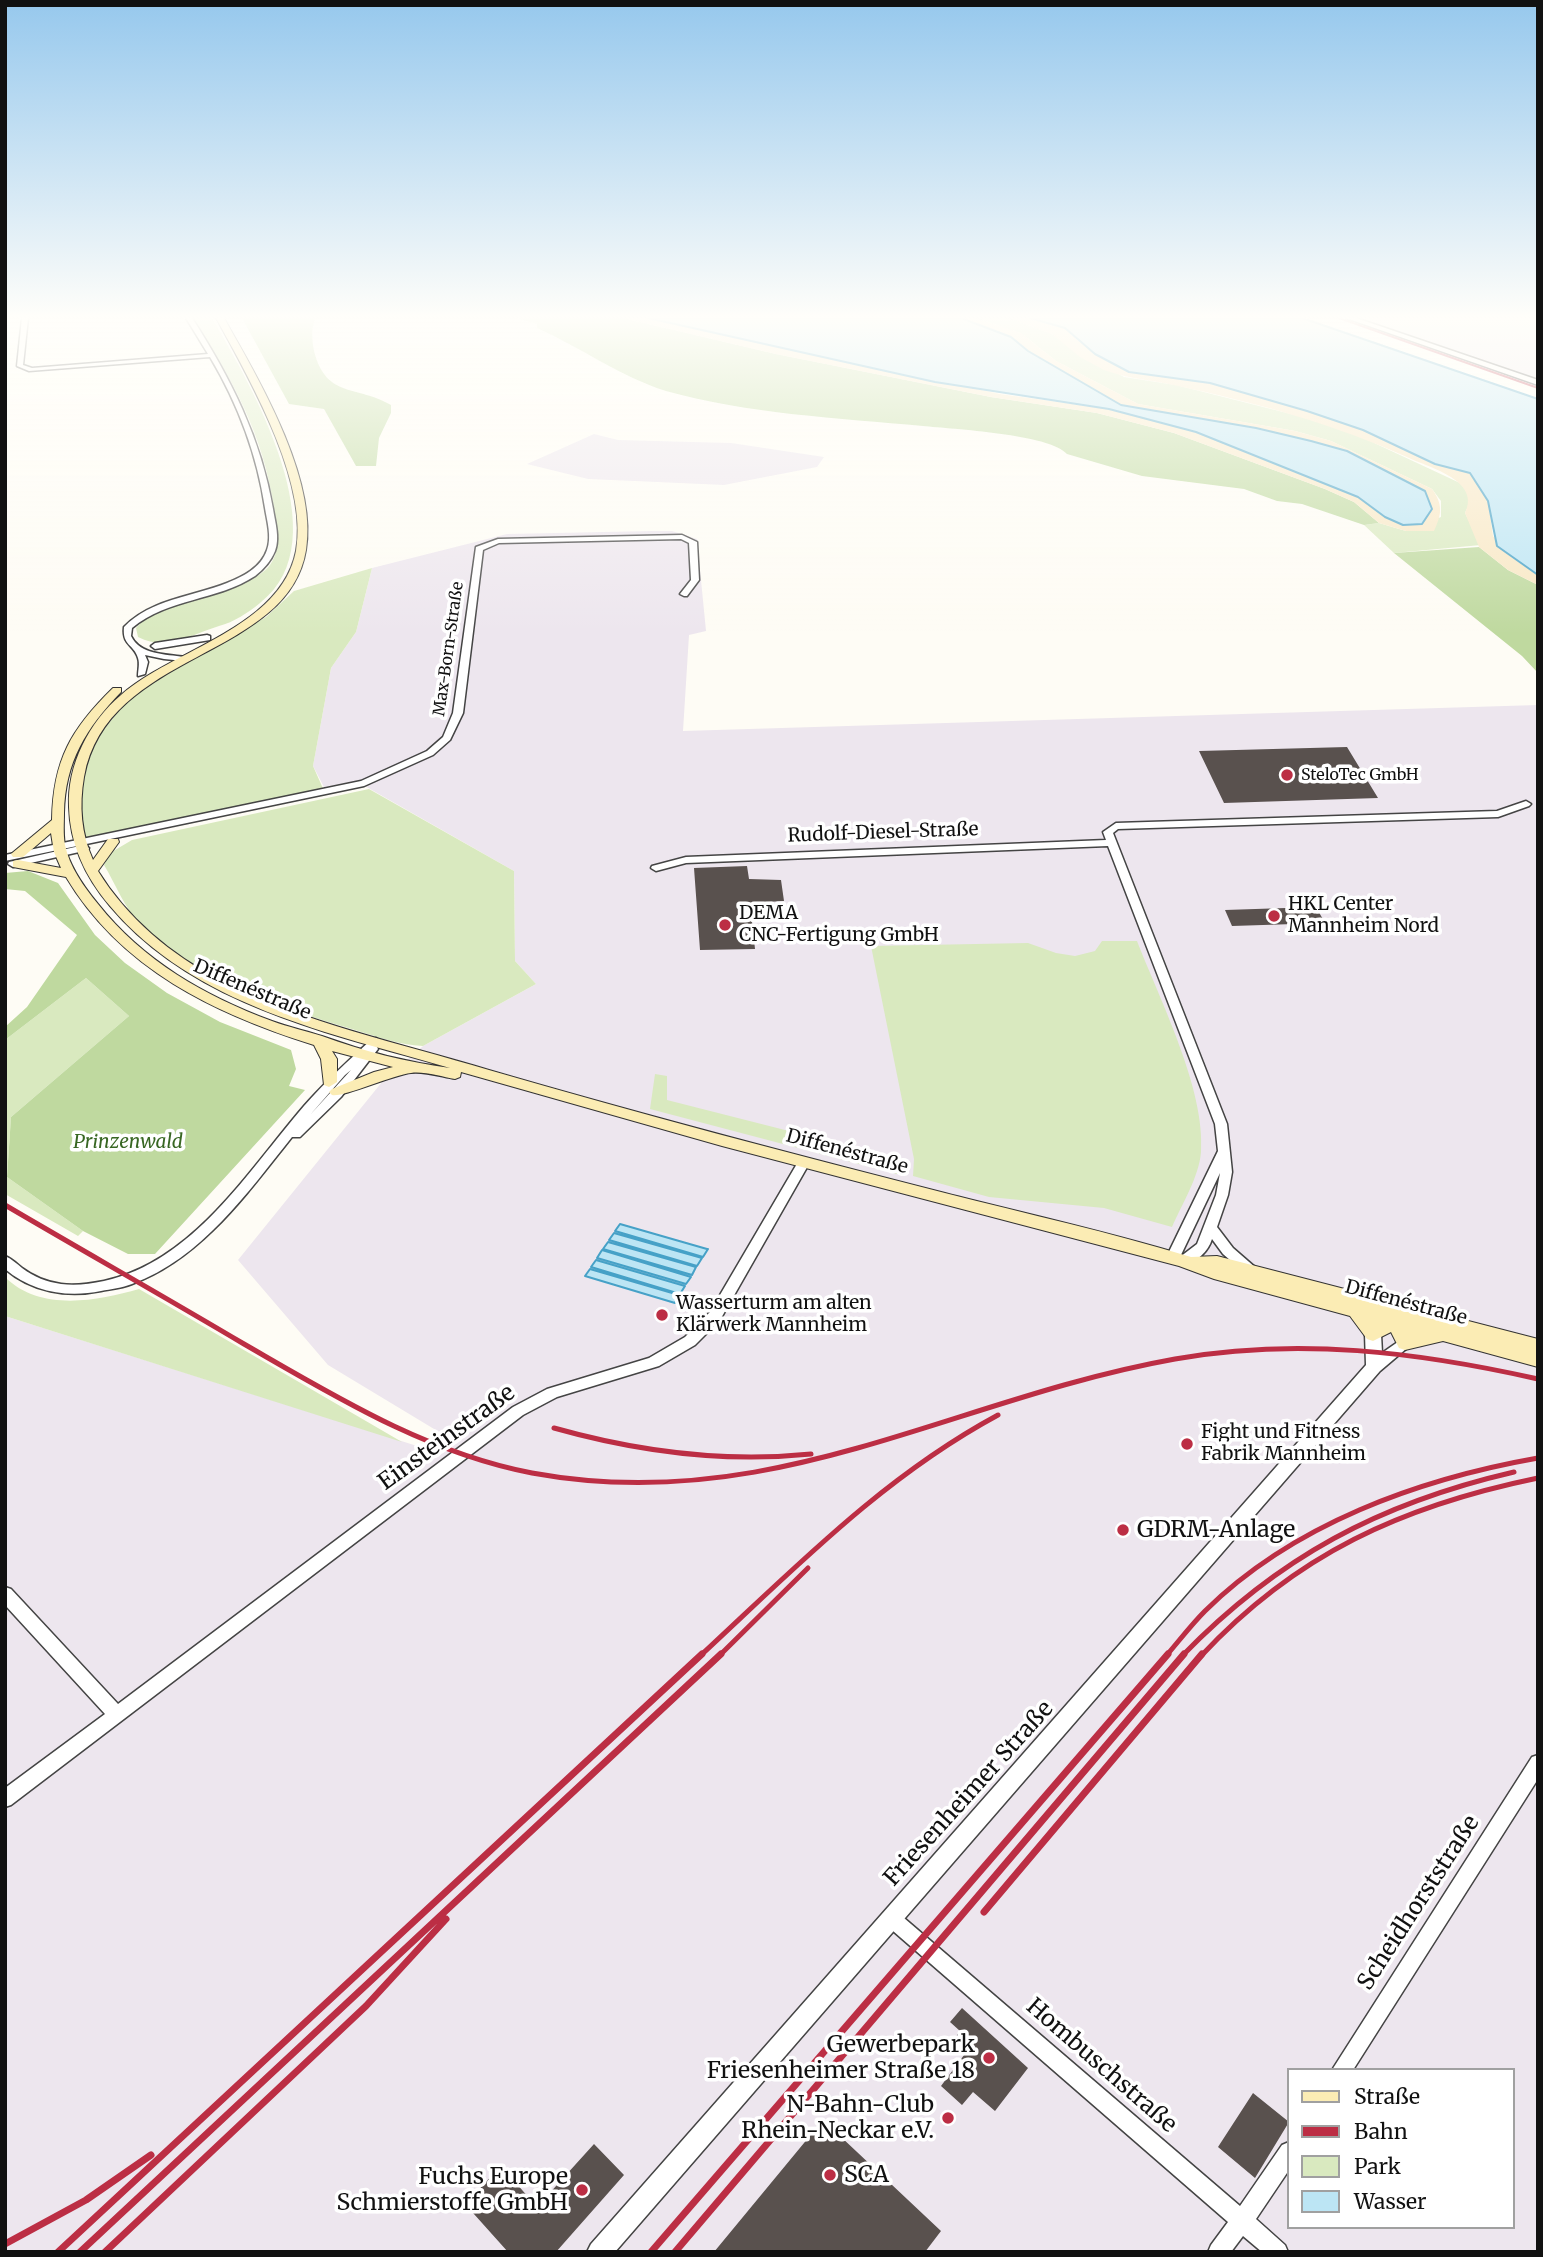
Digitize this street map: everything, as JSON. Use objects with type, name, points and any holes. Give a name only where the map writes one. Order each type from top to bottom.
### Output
[{"type":"main road","name":"Diffenéstraße","points":[[275,423],[298,497],[300,560],[284,591],[231,633],[141,674],[103,703],[75,738],[58,785],[60,850],[71,874],[91,905],[130,947],[166,976],[205,997],[319,1040],[499,1080],[1179,1259],[1214,1273],[1356,1311],[1390,1314],[1412,1312],[1538,1346]]},
{"type":"main road","name":"Diffenéstraße","points":[[265,607],[175,657],[126,695],[92,737],[76,783],[79,846],[91,873],[114,905],[148,939],[190,968],[241,994],[413,1067],[499,1080]]},
{"type":"main road","points":[[12,860],[58,821]]},
{"type":"main road","points":[[91,873],[113,842]]},
{"type":"main road","points":[[12,860],[71,874]]},
{"type":"main road","points":[[319,1040],[329,1059],[333,1087],[413,1067]]},
{"type":"main road","name":"Diffenéstraße","points":[[1179,1259],[1217,1262],[1251,1271],[1390,1314],[1443,1335],[1538,1360]]},
{"type":"main road","points":[[1356,1311],[1373,1334],[1390,1314],[1405,1343],[1443,1335]]},
{"type":"street","points":[[175,657],[139,650],[131,644],[128,626],[143,615],[242,580],[258,570],[272,548],[266,486],[245,423]]},
{"type":"street","name":"Max-Born-Straße","points":[[60,850],[364,783],[400,769],[443,743],[458,713],[479,549],[484,544],[498,541],[682,537],[693,542],[695,580],[684,594]]},
{"type":"street","points":[[128,637],[155,646],[175,657]]},
{"type":"street","points":[[155,646],[207,638]]},
{"type":"street","points":[[139,650],[144,662],[141,674]]},
{"type":"street","points":[[1179,1259],[1203,1247],[1212,1228],[1226,1172],[1221,1124],[1108,832],[1116,826],[1498,814],[1526,804]]},
{"type":"street","name":"Max-Born-Straße","points":[[79,846],[113,842],[176,824]]},
{"type":"street","name":"Rudolf-Diesel-Straße","points":[[656,868],[686,860],[1112,843]]},
{"type":"street","points":[[12,860],[60,850]]},
{"type":"street","points":[[5,1261],[37,1284],[67,1291],[103,1289],[134,1280],[167,1262],[197,1236],[279,1147],[313,1120],[333,1087],[368,1050]]},
{"type":"street","points":[[1179,1259],[1224,1150]]},
{"type":"street","name":"Einsteinstraße","points":[[5,1799],[115,1713],[518,1411],[552,1393],[654,1362],[690,1341],[715,1316],[804,1162]]},
{"type":"street","points":[[1212,1228],[1228,1251],[1251,1271]]},
{"type":"street","points":[[1373,1334],[1374,1367]]},
{"type":"street","name":"Friesenheimer Straße","points":[[599,2252],[1374,1367],[1405,1343]]},
{"type":"street","points":[[5,1594],[115,1713]]},
{"type":"street","name":"Scheidhorststraße","points":[[1343,2068],[1538,1763]]},
{"type":"street","name":"Hombuschstraße","points":[[891,1918],[1279,2252]]},
{"type":"street","points":[[1217,2252],[1265,2190],[1288,2154]]},
{"type":"shaded area","points":[[594,434],[618,440],[731,443],[824,457],[817,467],[724,485],[588,479],[527,464]]},
{"type":"shaded area","points":[[672,531],[697,539],[706,631],[689,635],[683,731],[1538,705],[1538,2252],[5,2252],[5,1316],[433,1451],[449,1438],[328,1365],[238,1260],[382,1082],[423,1046],[536,984],[515,961],[514,871],[356,781],[324,787],[313,766],[331,668],[356,632],[372,568],[507,534]]},
{"type":"green space","points":[[250,423],[267,423],[281,462],[291,503],[293,541],[283,575],[260,603],[241,617],[225,624],[170,642],[160,643],[138,637],[136,628],[157,612],[244,583],[265,571],[274,558],[278,537],[276,523],[269,481]]},
{"type":"green space","points":[[332,423],[386,423],[379,438],[376,466],[356,466]]},
{"type":"green space","points":[[894,423],[1137,423],[1174,433],[1325,489],[1354,502],[1379,523],[1364,525],[1302,504],[1277,501],[1244,489],[1142,476],[1067,454],[1057,447],[1041,442],[977,431]]},
{"type":"green space","points":[[1250,423],[1322,423],[1355,434],[1460,483],[1469,493],[1470,502],[1465,513],[1481,545],[1394,553],[1364,525],[1379,523],[1406,531],[1441,517],[1441,501],[1432,489],[1331,441]]},
{"type":"green space","points":[[1479,547],[1508,570],[1538,585],[1538,673],[1522,656],[1394,553]]},
{"type":"green space","points":[[372,568],[356,632],[331,668],[313,766],[325,793],[79,842],[76,820],[86,762],[101,733],[122,707],[148,683],[266,617],[294,591]]},
{"type":"green space","points":[[369,789],[514,871],[515,961],[536,984],[423,1046],[389,1040],[298,1012],[214,976],[188,961],[140,924],[104,865],[110,853],[132,840]]},
{"type":"green space","name":"Prinzenwald","points":[[28,871],[58,883],[95,935],[125,963],[167,993],[220,1022],[291,1050],[296,1069],[289,1086],[305,1090],[155,1254],[128,1254],[83,1231],[7,1177],[11,1117],[129,1016],[86,978],[5,1040],[5,1027],[27,1007],[77,935],[25,891],[5,889],[5,873]]},
{"type":"green space","points":[[1102,941],[1137,941],[1179,1045],[1196,1101],[1201,1127],[1200,1161],[1194,1181],[1172,1227],[1104,1208],[989,1197],[913,1176],[914,1159],[871,946],[1028,943],[1056,953],[1075,956],[1095,951]]},
{"type":"green space","points":[[86,978],[129,1016],[11,1117],[7,1177],[83,1231],[78,1236],[5,1194],[5,1040]]},
{"type":"green space","points":[[655,1074],[667,1076],[667,1100],[903,1160],[897,1174],[650,1109]]},
{"type":"green space","points":[[5,1277],[19,1288],[35,1295],[69,1301],[105,1297],[139,1289],[402,1442],[5,1316]]},
{"type":"sand","points":[[1137,423],[1163,423],[1196,432],[1358,497],[1385,517],[1422,524],[1432,509],[1425,491],[1347,451],[1229,423],[1250,423],[1295,431],[1331,441],[1432,489],[1440,504],[1439,519],[1434,531],[1406,531],[1379,523],[1354,502],[1325,489],[1174,433]]},
{"type":"sand","points":[[1317,423],[1343,423],[1435,464],[1470,473],[1488,501],[1493,536],[1511,557],[1538,575],[1538,585],[1508,570],[1479,547],[1465,513],[1468,502],[1466,492],[1460,484],[1441,471]]},
{"type":"water","points":[[1163,423],[1229,423],[1347,451],[1425,491],[1432,509],[1422,524],[1403,525],[1385,517],[1358,497],[1196,432]]},
{"type":"water","points":[[1343,423],[1538,423],[1538,575],[1497,546],[1488,501],[1470,473],[1435,464]]},
{"type":"water","points":[[620,1224],[708,1249],[703,1257],[615,1231]]},
{"type":"water","points":[[614,1233],[702,1258],[697,1266],[609,1240]]},
{"type":"water","points":[[608,1242],[696,1267],[692,1275],[603,1249]]},
{"type":"water","points":[[602,1250],[691,1277],[686,1284],[597,1258]]},
{"type":"water","points":[[596,1260],[685,1286],[680,1294],[591,1267]]},
{"type":"water","points":[[590,1269],[679,1295],[675,1303],[585,1276]]},
{"type":"building","name":"SteloTec GmbH","points":[[1347,747],[1378,798],[1224,803],[1199,751]]},
{"type":"building","name":"DEMA CNC-Fertigung GmbH","points":[[747,866],[749,879],[781,880],[784,901],[750,903],[755,949],[700,950],[694,868]]},
{"type":"building","name":"HKL Center Mannheim Nord","points":[[1316,907],[1325,923],[1232,926],[1225,910]]},
{"type":"building","name":"Gewerbepark Friesenheimer Straße 18","points":[[962,2008],[1028,2068],[995,2111],[973,2092],[962,2105],[941,2086],[970,2047],[957,2035],[960,2031],[950,2022]]},
{"type":"building","points":[[1253,2093],[1288,2121],[1255,2178],[1218,2147]]},
{"type":"building","name":"SCA","points":[[823,2120],[941,2231],[925,2252],[714,2252]]},
{"type":"building","name":"Fuchs Europe Schmierstoffe GmbH","points":[[594,2144],[624,2175],[556,2252],[508,2252],[465,2204],[501,2166],[537,2207]]},
{"type":"railway","points":[[5,1205],[313,1384],[383,1421],[456,1452],[532,1473],[619,1482],[702,1479],[782,1467],[860,1448],[1093,1377],[1221,1352],[1266,1349],[1357,1351],[1448,1361],[1538,1379]]},
{"type":"railway","points":[[700,1656],[806,1557],[878,1495],[916,1466],[998,1415]]},
{"type":"railway","points":[[554,1428],[618,1443],[681,1453],[746,1457],[811,1454]]},
{"type":"railway","points":[[1166,1656],[1205,1611],[1240,1580],[1277,1553],[1318,1530],[1404,1493],[1493,1467],[1538,1458]]},
{"type":"railway","points":[[1184,1654],[1218,1621],[1256,1590],[1294,1562],[1334,1538],[1419,1500],[1514,1472]]},
{"type":"railway","points":[[1201,1656],[1237,1620],[1275,1589],[1354,1539],[1441,1503],[1538,1478]]},
{"type":"railway","points":[[719,1656],[808,1568]]},
{"type":"railway","points":[[58,2252],[702,1654]]},
{"type":"railway","points":[[80,2252],[721,1654]]},
{"type":"railway","points":[[651,2252],[1168,1654]]},
{"type":"railway","points":[[675,2252],[1184,1654]]},
{"type":"railway","points":[[984,1912],[1202,1654]]},
{"type":"railway","points":[[105,2252],[366,2006],[446,1919]]},
{"type":"railway","points":[[5,2244],[86,2200],[151,2155]]},
{"type":"place","name":"SteloTec GmbH","points":[[1287,775]]},
{"type":"place","name":"HKL Center Mannheim Nord","points":[[1274,916]]},
{"type":"place","name":"DEMA CNC-Fertigung GmbH","points":[[725,925]]},
{"type":"place","name":"Wasserturm am alten Klärwerk Mannheim","points":[[662,1315]]},
{"type":"place","name":"Fight und Fitness Fabrik Mannheim","points":[[1187,1444]]},
{"type":"place","name":"GDRM-Anlage","points":[[1123,1530]]},
{"type":"place","name":"Gewerbepark Friesenheimer Straße 18","points":[[989,2058]]},
{"type":"place","name":"N-Bahn-Club Rhein-Neckar e.V.","points":[[948,2118]]},
{"type":"place","name":"SCA","points":[[830,2175]]},
{"type":"place","name":"Fuchs Europe Schmierstoffe GmbH","points":[[582,2190]]}]
